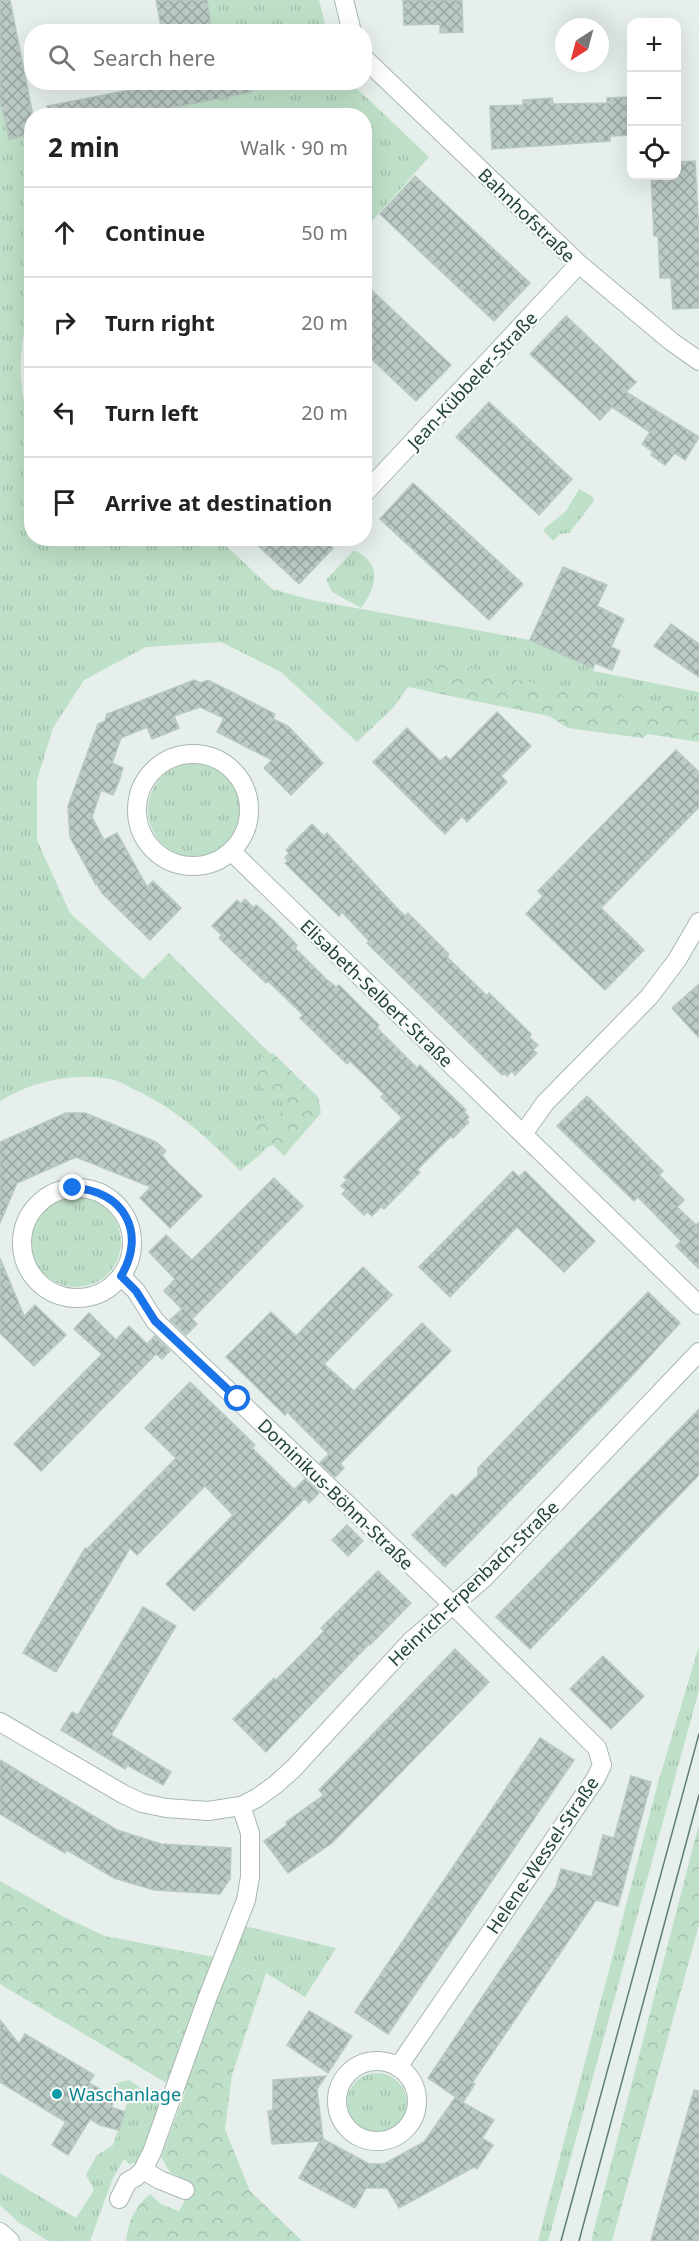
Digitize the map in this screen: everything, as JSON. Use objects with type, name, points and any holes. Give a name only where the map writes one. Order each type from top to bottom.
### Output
[{"type":"street","points":[[344,0],[350,24]]},
{"type":"street","name":"Bahnhofstraße","points":[[372,66],[579,264],[672,342],[699,361]]},
{"type":"street","name":"Jean-Kübbeler-Straße","points":[[372,485],[579,264]]},
{"type":"street","points":[[186,754],[201,754],[222,762],[240,777],[247,791],[250,806],[249,821],[244,835],[232,852],[209,864],[194,867],[164,858],[152,848],[140,828],[137,805],[140,790],[158,765],[186,754]]},
{"type":"street","name":"Elisabeth-Selbert-Straße","points":[[232,852],[699,1305]]},
{"type":"street","points":[[523,1134],[545,1103],[649,997],[677,960],[699,922]]},
{"type":"street","points":[[73,1188],[94,1191],[112,1200],[122,1211],[132,1237],[132,1251],[121,1276],[110,1287],[97,1294],[83,1297],[61,1295],[42,1285],[32,1274],[25,1261],[22,1246],[26,1225],[36,1205],[47,1196],[60,1190],[73,1188]]},
{"type":"street","name":"Dominikus-Böhm-Straße","points":[[121,1276],[136,1291],[155,1321],[453,1605]]},
{"type":"street","name":"Heinrich-Erpenbach-Straße","points":[[0,1722],[142,1803],[166,1808],[208,1811],[241,1806],[257,1798],[293,1769],[411,1641],[483,1579],[699,1353]]},
{"type":"street","name":"Helene-Wessel-Straße","points":[[398,2067],[590,1788],[602,1766],[597,1748],[453,1605]]},
{"type":"street","points":[[119,2199],[129,2181],[143,2170],[152,2152],[207,1999],[246,1900],[250,1877],[250,1833],[241,1806]]},
{"type":"street","points":[[374,2061],[387,2062],[398,2067],[409,2076],[415,2088],[417,2102],[415,2115],[408,2127],[398,2136],[384,2141],[371,2141],[358,2136],[341,2118],[337,2105],[338,2093],[343,2081],[351,2071],[362,2064],[374,2061]]},
{"type":"street","points":[[143,2170],[184,2190]]},
{"type":"street","points":[[0,2232],[10,2241]]},
{"type":"green space","points":[[207,0],[319,0],[325,24],[211,24]]},
{"type":"green space","points":[[202,90],[358,90],[429,157],[372,221],[372,108],[152,108]]},
{"type":"green space","points":[[0,107],[2,107],[9,139],[24,136],[24,333],[21,380],[24,400],[24,546],[226,546],[272,589],[312,600],[530,640],[593,668],[593,671],[699,692],[699,742],[549,716],[408,687],[394,707],[357,742],[281,672],[221,642],[146,647],[84,680],[53,728],[37,780],[37,840],[70,913],[143,979],[169,953],[314,1097],[261,1154],[240,1171],[203,1135],[176,1114],[162,1104],[113,1080],[81,1077],[53,1080],[26,1088],[0,1101]]},
{"type":"green space","points":[[579,489],[593,497],[594,501],[569,533],[560,534],[553,541],[543,530],[566,511]]},
{"type":"green space","points":[[354,550],[370,562],[374,576],[371,592],[361,608],[332,592],[326,580]]},
{"type":"green space","points":[[442,664],[486,671],[512,679],[699,710],[699,742],[648,734],[642,738],[568,728],[549,716],[427,691],[427,674]]},
{"type":"green space","points":[[186,763],[204,763],[229,776],[239,792],[242,810],[239,828],[229,844],[204,857],[186,857],[161,844],[148,819],[148,801],[161,776]]},
{"type":"green space","points":[[273,1053],[318,1097],[321,1113],[284,1156],[273,1145],[264,1148],[253,1127],[257,1120],[279,1115],[286,1107],[286,1099],[278,1090],[264,1090],[253,1076],[259,1061]]},
{"type":"green space","points":[[76,1197],[93,1201],[108,1210],[117,1225],[121,1242],[117,1259],[108,1274],[93,1283],[76,1287],[59,1283],[44,1274],[35,1259],[31,1242],[35,1225],[44,1210],[59,1201]]},
{"type":"green space","points":[[699,1646],[699,1690],[548,2241],[538,2241],[658,1783]]},
{"type":"green space","points":[[699,1824],[699,1925],[612,2241],[591,2241]]},
{"type":"green space","points":[[0,1881],[62,1916],[105,1936],[214,1957],[227,1965],[266,1973],[232,2075],[225,2129],[250,2191],[302,2241],[126,2241],[133,2215],[150,2194],[161,2204],[179,2211],[193,2185],[170,2172],[161,2157],[186,2090],[163,2081],[0,1984]]},
{"type":"green space","points":[[240,1925],[336,1948],[305,1997],[266,1973],[227,1965]]},
{"type":"green space","points":[[371,2073],[383,2073],[399,2081],[405,2091],[407,2103],[405,2115],[399,2125],[383,2133],[371,2133],[355,2125],[347,2109],[347,2097],[355,2081]]},
{"type":"green space","points":[[129,2080],[142,2089],[148,2087],[166,2094],[139,2162],[129,2164],[124,2159],[113,2178],[90,2241],[48,2241],[18,2222],[0,2205],[0,2173],[76,2218],[94,2190],[86,2175],[96,2156],[113,2145],[128,2100],[111,2089],[114,2084]]},
{"type":"building","points":[[0,0],[10,0],[24,71],[24,90],[28,90],[31,108],[24,108],[24,136],[9,139],[2,107],[0,107]]},
{"type":"building","points":[[156,0],[207,0],[211,24],[160,24]]},
{"type":"building","points":[[403,0],[462,0],[463,32],[440,33],[440,24],[404,25]]},
{"type":"building","points":[[130,90],[252,90],[252,92],[171,108],[47,108],[47,106]]},
{"type":"building","points":[[627,97],[627,135],[610,136],[610,141],[492,149],[490,106],[523,105],[523,100],[552,98],[553,104],[607,103],[607,98]]},
{"type":"building","points":[[695,161],[699,234],[699,308],[673,309],[671,278],[660,278],[658,236],[654,236],[651,180],[681,180],[681,162]]},
{"type":"building","points":[[415,176],[530,283],[494,321],[380,214]]},
{"type":"building","points":[[372,291],[451,365],[416,401],[372,360]]},
{"type":"building","points":[[566,316],[636,382],[626,392],[699,437],[685,460],[675,453],[665,465],[651,455],[653,452],[642,444],[650,432],[612,407],[600,420],[530,354]]},
{"type":"building","points":[[489,402],[572,479],[539,515],[456,437]]},
{"type":"building","points":[[413,483],[523,584],[489,620],[380,519]]},
{"type":"building","points":[[259,546],[331,546],[333,548],[299,584]]},
{"type":"building","points":[[563,567],[607,585],[597,606],[624,619],[611,647],[620,651],[612,670],[595,663],[593,668],[530,640]]},
{"type":"building","points":[[671,624],[699,644],[699,677],[654,646]]},
{"type":"building","points":[[194,680],[201,683],[208,680],[275,714],[273,719],[288,726],[323,763],[291,795],[264,768],[272,760],[217,732],[224,718],[200,707],[174,716],[179,728],[165,734],[152,739],[147,727],[121,738],[112,763],[123,768],[119,781],[113,795],[101,790],[92,817],[104,840],[117,833],[147,887],[153,881],[181,908],[150,940],[96,885],[70,837],[68,806],[98,724],[105,721],[107,714]]},
{"type":"building","points":[[497,712],[531,746],[501,776],[507,782],[467,822],[462,816],[445,834],[373,762],[407,728],[440,761],[446,756],[450,760]]},
{"type":"building","points":[[676,750],[699,772],[699,807],[601,908],[644,950],[605,990],[526,914],[543,896],[538,891]]},
{"type":"building","points":[[312,824],[324,836],[327,833],[405,916],[408,913],[449,954],[447,957],[487,996],[489,993],[531,1034],[529,1037],[538,1045],[533,1050],[537,1053],[515,1075],[512,1071],[507,1076],[505,1073],[502,1075],[367,943],[369,941],[342,912],[339,916],[285,863],[288,861],[285,858],[289,853],[286,850]]},
{"type":"building","points":[[245,899],[254,908],[256,905],[273,920],[297,945],[295,948],[326,979],[336,987],[339,985],[379,1025],[377,1028],[417,1068],[420,1065],[466,1110],[464,1112],[469,1117],[466,1120],[469,1122],[453,1138],[451,1136],[417,1170],[420,1172],[384,1209],[381,1207],[372,1216],[367,1212],[364,1215],[342,1194],[346,1190],[341,1186],[347,1180],[344,1177],[402,1118],[381,1097],[384,1094],[350,1061],[347,1064],[300,1018],[303,1015],[297,1009],[219,938],[222,935],[212,926],[237,900],[241,904]]},
{"type":"building","points":[[699,984],[699,1038],[672,1008]]},
{"type":"building","points":[[587,1096],[663,1171],[659,1175],[684,1200],[677,1207],[696,1225],[699,1222],[699,1269],[676,1246],[681,1241],[638,1197],[634,1201],[557,1126]]},
{"type":"building","points":[[66,1113],[85,1113],[156,1142],[166,1151],[162,1155],[168,1163],[202,1196],[170,1228],[140,1198],[151,1187],[76,1157],[17,1183],[0,1223],[0,1142]]},
{"type":"building","points":[[513,1171],[519,1177],[525,1171],[595,1241],[564,1272],[517,1227],[450,1297],[419,1267]]},
{"type":"building","points":[[274,1178],[303,1206],[192,1319],[197,1324],[186,1335],[170,1320],[182,1309],[164,1291],[175,1279],[149,1252],[166,1235],[192,1260]]},
{"type":"building","points":[[0,1258],[24,1316],[35,1305],[66,1335],[34,1366],[0,1333]]},
{"type":"building","points":[[363,1267],[392,1295],[324,1364],[354,1391],[422,1323],[451,1351],[340,1464],[344,1468],[335,1477],[320,1463],[329,1454],[226,1357],[271,1312],[296,1336]]},
{"type":"building","points":[[648,1292],[680,1323],[628,1380],[445,1567],[412,1535],[452,1494],[456,1497],[478,1475],[478,1468]]},
{"type":"building","points":[[89,1313],[116,1340],[129,1326],[147,1344],[155,1336],[170,1351],[162,1359],[156,1354],[41,1471],[14,1444],[102,1354],[74,1329]]},
{"type":"building","points":[[190,1382],[255,1445],[252,1448],[304,1499],[194,1611],[166,1584],[233,1515],[205,1486],[137,1555],[130,1548],[56,1672],[23,1653],[85,1548],[87,1549],[176,1458],[145,1428]]},
{"type":"building","points":[[699,1409],[699,1475],[530,1649],[496,1617]]},
{"type":"building","points":[[305,1479],[319,1493],[309,1503],[295,1489]]},
{"type":"building","points":[[347,1525],[363,1541],[348,1556],[332,1540]]},
{"type":"building","points":[[378,1571],[411,1603],[266,1752],[233,1719],[308,1648],[324,1631],[321,1628]]},
{"type":"building","points":[[143,1607],[176,1626],[111,1735],[171,1772],[163,1785],[127,1765],[125,1769],[61,1730],[72,1712],[78,1715]]},
{"type":"building","points":[[455,1649],[489,1682],[332,1843],[288,1873],[264,1841],[324,1795],[319,1790]]},
{"type":"building","points":[[603,1656],[644,1696],[611,1729],[570,1689]]},
{"type":"building","points":[[540,1738],[574,1760],[388,2034],[355,2012]]},
{"type":"building","points":[[0,1760],[117,1830],[161,1844],[231,1848],[230,1879],[220,1894],[154,1890],[114,1878],[67,1850],[65,1853],[0,1814]]},
{"type":"building","points":[[631,1776],[651,1782],[618,1906],[596,1900],[472,2083],[475,2084],[463,2102],[428,2078],[556,1887],[561,1869],[592,1877],[603,1835],[614,1838]]},
{"type":"building","points":[[309,2011],[352,2036],[328,2073],[287,2045]]},
{"type":"building","name":"Waschanlage","points":[[0,2020],[19,2044],[25,2034],[94,2075],[89,2083],[116,2098],[111,2107],[125,2112],[119,2130],[100,2125],[90,2119],[68,2155],[52,2145],[66,2122],[0,2082]]},
{"type":"building","points":[[326,2076],[317,2089],[323,2139],[369,2164],[384,2164],[424,2142],[455,2098],[494,2120],[482,2138],[493,2145],[477,2169],[474,2167],[399,2208],[387,2188],[366,2188],[355,2208],[299,2178],[320,2141],[272,2144],[268,2111],[273,2110],[273,2080]]},
{"type":"building","points":[[694,2090],[699,2091],[699,2241],[651,2241]]},
{"type":"tram line","points":[[561,2241],[699,1734]]},
{"type":"tram line","points":[[579,2241],[699,1795]]},
{"type":"place","name":"Waschanlage","points":[[57,2094]]},
{"type":"route","points":[[73,1188],[87,1188],[101,1193],[112,1200],[122,1211],[129,1223],[132,1251],[121,1276],[136,1291],[155,1321],[238,1399]]}]
